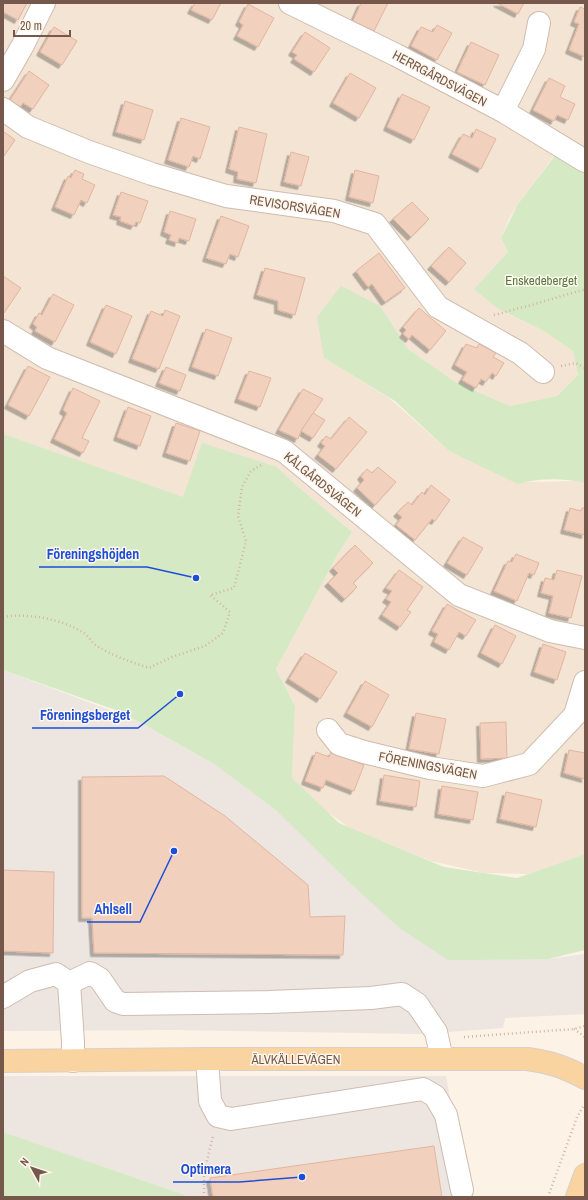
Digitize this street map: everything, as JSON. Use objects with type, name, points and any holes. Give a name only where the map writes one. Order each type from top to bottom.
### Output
[{"type":"main road","name":"ÄLVKÄLLEVÄGEN","points":[[3,1061],[207,1059],[527,1060],[546,1062],[564,1067],[585,1078]]},
{"type":"main road","points":[[577,1197],[585,1175]]},
{"type":"street","points":[[3,80],[24,45],[44,3]]},
{"type":"street","name":"HERRGÅRDSVÄGEN","points":[[290,3],[324,11],[396,55],[583,152]]},
{"type":"street","points":[[503,111],[534,49],[539,23]]},
{"type":"street","name":"REVISORSVÄGEN","points":[[3,109],[28,127],[88,152],[152,174],[226,196],[334,211],[375,224],[438,307],[464,323],[520,353],[543,372]]},
{"type":"street","name":"KÅLGÅRDSVÄGEN","points":[[3,331],[47,358],[284,451],[459,594],[550,632],[585,638]]},
{"type":"street","name":"FÖRENINGSVÄGEN","points":[[328,730],[339,744],[364,752],[430,768],[483,776],[530,764],[575,715],[585,682]]},
{"type":"street","points":[[3,997],[30,981],[56,974],[69,984],[73,1061]]},
{"type":"street","points":[[69,984],[90,974],[100,979],[115,1001],[123,1004],[269,1002],[371,998],[402,994],[416,1004],[436,1032],[442,1059]]},
{"type":"street","points":[[207,1059],[210,1101],[218,1116],[231,1119],[423,1089],[435,1096],[446,1115],[462,1190]]},
{"type":"path","points":[[464,323],[585,290]]},
{"type":"path","points":[[543,372],[559,366],[576,363],[585,368]]},
{"type":"path","points":[[3,617],[13,615],[60,622],[84,634],[96,645],[128,661],[149,668],[172,657],[205,646],[223,633],[230,612],[210,595],[234,588],[246,541],[238,516],[242,487],[251,471],[284,451]]},
{"type":"path","points":[[574,1029],[585,1037]]},
{"type":"path","points":[[548,1197],[577,1117],[585,1104]]},
{"type":"path","points":[[204,1197],[204,1173],[218,1116]]},
{"type":"shaded area","points":[[3,3],[585,3],[585,171],[556,153],[518,204],[509,219],[501,238],[508,252],[474,289],[510,315],[542,330],[573,351],[578,375],[557,396],[510,406],[457,383],[408,349],[380,306],[324,358],[389,398],[449,451],[526,482],[577,481],[585,483],[585,854],[528,874],[484,873],[431,861],[350,828],[326,811],[292,778],[295,706],[276,669],[339,552],[352,532],[277,467],[183,498],[3,434]]},
{"type":"shaded area","points":[[3,670],[131,718],[214,764],[277,811],[548,959],[585,954],[585,1014],[505,1018],[503,1028],[418,1034],[173,1030],[3,1031]]},
{"type":"shaded area","points":[[3,1076],[446,1076],[468,1197],[186,1197],[185,1195],[3,1132]]},
{"type":"green space","name":"Enskedeberget","points":[[557,153],[585,171],[585,483],[551,479],[518,484],[449,451],[395,401],[324,358],[317,317],[341,286],[380,306],[408,349],[457,383],[510,406],[557,396],[578,375],[573,351],[542,330],[499,309],[474,289],[508,252],[501,238],[518,204]]},
{"type":"green space","points":[[3,434],[183,497],[202,443],[277,467],[352,532],[339,552],[276,669],[295,706],[292,778],[339,823],[444,867],[517,878],[585,854],[585,950],[548,959],[448,960],[401,929],[351,884],[277,811],[214,764],[121,712],[3,670]]},
{"type":"green space","points":[[3,1132],[185,1195],[186,1197],[3,1197]]},
{"type":"building","points":[[3,3],[27,3],[18,20],[3,12]]},
{"type":"building","points":[[195,3],[221,3],[212,20],[191,10]]},
{"type":"building","points":[[361,3],[388,3],[374,31],[353,21]]},
{"type":"building","points":[[497,3],[524,3],[518,14]]},
{"type":"building","points":[[248,4],[274,18],[258,47],[237,36],[243,25],[239,22]]},
{"type":"building","points":[[580,7],[585,9],[585,57],[569,50],[579,24],[574,22]]},
{"type":"building","points":[[437,25],[452,33],[437,60],[411,46],[421,27],[433,32]]},
{"type":"building","points":[[54,27],[77,41],[62,65],[40,52]]},
{"type":"building","points":[[305,32],[330,48],[314,72],[294,59],[297,55],[292,52]]},
{"type":"building","points":[[471,42],[499,55],[485,85],[457,72]]},
{"type":"building","points":[[29,71],[49,85],[33,109],[23,103],[20,107],[10,100]]},
{"type":"building","points":[[350,73],[376,88],[359,118],[333,103]]},
{"type":"building","points":[[549,78],[565,86],[560,97],[575,104],[568,120],[557,115],[554,121],[533,110]]},
{"type":"building","points":[[402,94],[430,107],[414,140],[387,127]]},
{"type":"building","points":[[125,101],[153,110],[144,140],[116,132]]},
{"type":"building","points":[[181,118],[210,127],[200,159],[193,156],[189,167],[168,160]]},
{"type":"building","points":[[239,127],[267,134],[256,183],[237,179],[238,172],[229,169]]},
{"type":"building","points":[[476,129],[496,139],[481,169],[452,154],[463,134],[472,138]]},
{"type":"building","points":[[3,131],[15,140],[4,156],[3,156]]},
{"type":"building","points":[[291,152],[309,157],[301,186],[284,182]]},
{"type":"building","points":[[75,170],[84,174],[82,179],[95,185],[87,203],[81,200],[74,215],[55,207],[68,176],[71,178]]},
{"type":"building","points":[[355,170],[379,176],[373,203],[349,197]]},
{"type":"building","points":[[121,192],[148,201],[140,223],[136,222],[134,226],[120,221],[121,217],[113,215]]},
{"type":"building","points":[[412,202],[429,219],[411,237],[393,219]]},
{"type":"building","points":[[170,211],[196,219],[189,241],[179,238],[178,243],[169,240],[171,235],[164,232]]},
{"type":"building","points":[[221,216],[249,226],[238,257],[230,254],[226,264],[206,258]]},
{"type":"building","points":[[449,247],[466,263],[449,282],[431,266]]},
{"type":"building","points":[[379,253],[405,288],[385,302],[372,284],[368,287],[356,271]]},
{"type":"building","points":[[265,268],[305,278],[295,315],[278,310],[278,301],[257,295]]},
{"type":"building","points":[[3,276],[21,288],[4,313],[3,312]]},
{"type":"building","points":[[53,294],[74,305],[55,342],[35,331],[37,327],[33,324],[39,313],[42,315]]},
{"type":"building","points":[[106,305],[132,316],[116,354],[90,342]]},
{"type":"building","points":[[419,308],[446,331],[430,350],[412,335],[409,339],[403,334],[406,330],[403,327]]},
{"type":"building","points":[[165,310],[180,316],[159,369],[132,359],[151,311],[163,316]]},
{"type":"building","points":[[206,329],[232,338],[218,376],[192,367]]},
{"type":"building","points":[[466,344],[477,348],[479,344],[496,353],[493,357],[504,363],[496,376],[492,373],[486,382],[481,379],[476,388],[462,380],[467,372],[455,365]]},
{"type":"building","points":[[28,366],[50,377],[29,416],[8,405]]},
{"type":"building","points":[[166,367],[186,375],[180,391],[159,383]]},
{"type":"building","points":[[249,371],[271,378],[260,407],[238,399]]},
{"type":"building","points":[[73,388],[100,401],[82,438],[89,441],[83,453],[54,439],[67,413],[63,410]]},
{"type":"building","points":[[303,389],[323,399],[301,431],[298,439],[279,430]]},
{"type":"building","points":[[128,407],[151,416],[140,446],[117,437]]},
{"type":"building","points":[[313,413],[325,420],[313,438],[301,431]]},
{"type":"building","points":[[349,417],[367,432],[336,469],[318,455],[325,446],[321,443],[326,436],[331,439]]},
{"type":"building","points":[[176,423],[200,431],[190,461],[166,453]]},
{"type":"building","points":[[378,467],[396,482],[375,505],[357,488],[364,480],[361,476],[367,469],[372,473]]},
{"type":"building","points":[[431,485],[450,500],[435,521],[432,519],[415,540],[396,525],[402,517],[397,513],[408,502],[412,505],[422,492],[425,495]]},
{"type":"building","points":[[570,508],[581,511],[582,508],[585,508],[585,535],[564,530]]},
{"type":"building","points":[[463,537],[483,548],[467,575],[447,563]]},
{"type":"building","points":[[355,545],[373,563],[353,583],[357,587],[345,599],[328,583],[338,573],[333,568]]},
{"type":"building","points":[[516,554],[539,563],[534,575],[529,573],[517,601],[494,591],[508,561],[512,562]]},
{"type":"building","points":[[399,570],[423,587],[407,610],[411,612],[400,627],[382,615],[391,602],[386,599],[392,591],[386,588]]},
{"type":"building","points":[[557,570],[582,576],[571,618],[549,613],[553,596],[541,593],[545,578],[554,580]]},
{"type":"building","points":[[447,604],[476,620],[466,636],[459,632],[449,650],[434,642],[438,634],[432,631]]},
{"type":"building","points":[[495,625],[516,636],[502,664],[481,653]]},
{"type":"building","points":[[543,644],[566,652],[557,680],[534,672]]},
{"type":"building","points":[[305,653],[337,672],[320,699],[289,679]]},
{"type":"building","points":[[365,681],[389,695],[372,727],[347,713]]},
{"type":"building","points":[[416,713],[446,719],[439,754],[409,749]]},
{"type":"building","points":[[506,722],[507,758],[481,759],[480,723]]},
{"type":"building","points":[[569,750],[585,753],[585,779],[564,773]]},
{"type":"building","points":[[316,752],[329,757],[331,752],[364,765],[354,791],[326,780],[323,788],[305,781]]},
{"type":"building","points":[[384,775],[420,781],[416,807],[380,801]]},
{"type":"building","points":[[164,776],[225,816],[308,885],[310,917],[345,916],[343,955],[94,953],[92,918],[82,918],[82,777]]},
{"type":"building","points":[[442,786],[478,792],[473,820],[438,814]]},
{"type":"building","points":[[506,792],[542,800],[536,827],[500,819]]},
{"type":"building","points":[[3,870],[54,872],[53,953],[3,951]]},
{"type":"building","points":[[434,1146],[442,1197],[213,1197],[210,1178]]},
{"type":"place","name":"Föreningshöjden","points":[[196,578]]},
{"type":"place","name":"Föreningsberget","points":[[180,694]]},
{"type":"place","name":"Ahlsell","points":[[174,851]]},
{"type":"place","name":"Optimera","points":[[302,1177]]}]
